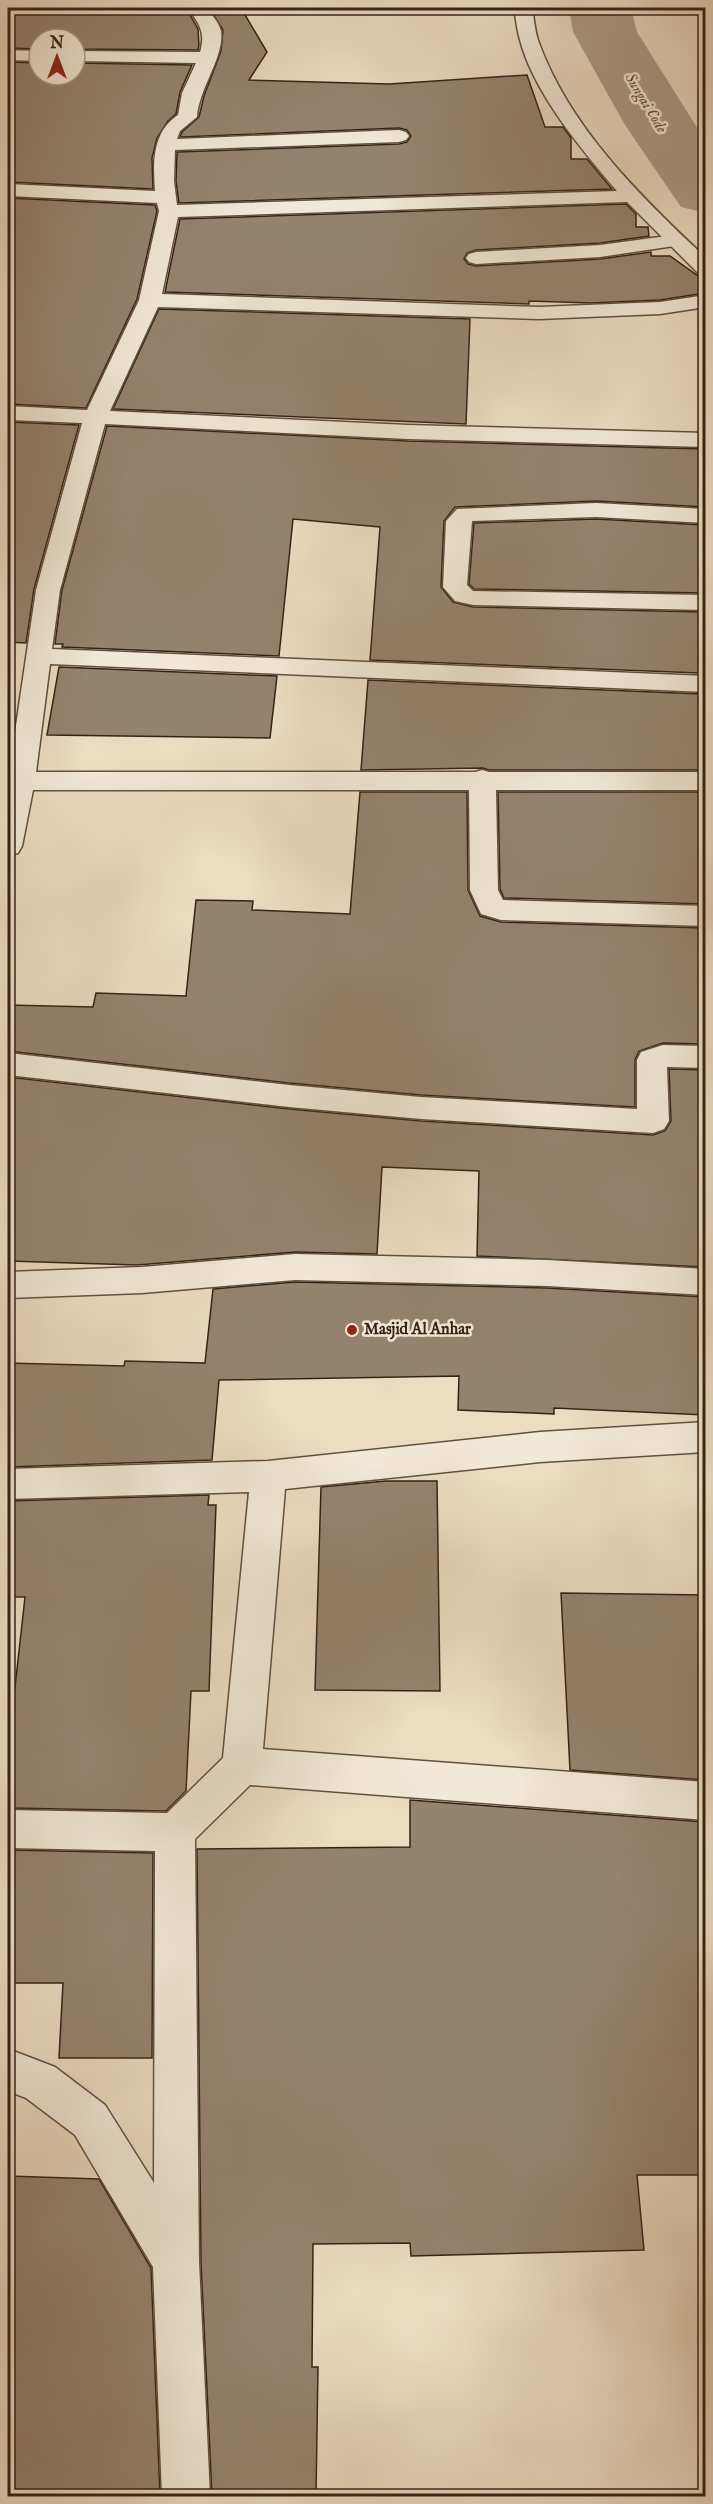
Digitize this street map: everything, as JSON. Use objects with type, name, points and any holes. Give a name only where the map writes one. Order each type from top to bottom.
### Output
[{"type":"street","points":[[8,846],[21,781],[48,590],[95,418],[150,300],[167,204],[166,145],[174,127],[188,117],[187,104],[190,91],[212,45],[212,29],[197,8]]},
{"type":"street","points":[[523,8],[523,25],[528,45],[546,82],[589,145],[674,241],[705,270]]},
{"type":"street","points":[[8,55],[27,56]]},
{"type":"street","points":[[87,56],[207,58]]},
{"type":"street","points":[[166,145],[399,136]]},
{"type":"street","points":[[8,190],[167,204],[634,196]]},
{"type":"street","points":[[476,258],[568,254],[674,241]]},
{"type":"street","points":[[150,300],[539,314],[660,308],[705,301]]},
{"type":"street","points":[[8,413],[408,432],[705,440]]},
{"type":"street","points":[[705,516],[596,510],[465,514],[458,520],[455,587],[464,596],[481,598],[705,603]]},
{"type":"street","points":[[39,656],[705,684]]},
{"type":"street","points":[[482,780],[483,890],[491,907],[501,910],[705,916]]},
{"type":"street","points":[[21,781],[705,781]]},
{"type":"street","points":[[8,1064],[277,1095],[421,1108],[653,1120],[652,1060],[663,1056],[705,1057]]},
{"type":"street","points":[[8,1285],[142,1280],[295,1267],[547,1273],[705,1282]]},
{"type":"street","points":[[8,1484],[268,1476],[540,1447],[705,1437]]},
{"type":"street","points":[[186,2496],[176,2262],[175,1832],[242,1766],[268,1476]]},
{"type":"street","points":[[242,1766],[705,1802]]},
{"type":"street","points":[[8,1829],[175,1832]]},
{"type":"street","points":[[8,2070],[40,2082],[90,2121],[176,2262]]},
{"type":"building","points":[[8,8],[186,8],[198,29],[199,45],[198,50],[87,49],[87,27],[27,27],[27,49],[8,48]]},
{"type":"building","points":[[209,8],[241,8],[267,52],[249,80],[389,84],[527,75],[545,127],[563,127],[571,138],[571,159],[587,159],[612,189],[179,203],[176,181],[177,152],[399,144],[407,142],[411,136],[407,130],[399,128],[180,137],[182,132],[199,117],[204,96],[221,51],[223,30]]},
{"type":"building","points":[[8,62],[27,63],[27,87],[87,87],[87,63],[192,65],[180,92],[176,114],[168,121],[157,138],[152,158],[153,189],[8,182]]},
{"type":"building","points":[[8,198],[155,205],[157,211],[137,299],[86,408],[8,404]]},
{"type":"building","points":[[626,204],[636,214],[636,227],[648,227],[649,236],[600,243],[476,250],[467,253],[464,259],[468,264],[476,266],[600,259],[651,252],[651,256],[670,256],[705,281],[705,293],[660,300],[591,303],[529,301],[529,304],[165,292],[180,219]]},
{"type":"building","points":[[159,309],[470,319],[466,424],[113,409]]},
{"type":"building","points":[[8,422],[79,425],[34,589],[26,643],[8,642]]},
{"type":"building","points":[[107,426],[408,441],[705,449],[705,507],[596,501],[455,507],[444,521],[441,587],[453,602],[473,607],[705,612],[705,658],[698,658],[699,673],[370,660],[380,527],[293,519],[279,656],[62,647],[63,644],[55,644],[62,590]]},
{"type":"building","points":[[596,519],[705,525],[705,593],[474,589],[469,584],[474,523]]},
{"type":"building","points":[[59,667],[277,676],[270,738],[47,735]]},
{"type":"building","points":[[368,680],[701,694],[705,770],[489,770],[483,768],[361,770]]},
{"type":"building","points":[[360,792],[467,792],[468,890],[480,916],[501,922],[705,928],[705,1044],[663,1043],[639,1051],[635,1060],[635,1107],[421,1095],[289,1083],[8,1051],[8,1005],[93,1007],[96,993],[186,996],[196,900],[253,901],[252,910],[350,914]]},
{"type":"building","points":[[498,792],[705,792],[705,904],[504,898],[500,889]]},
{"type":"building","points":[[669,1069],[705,1070],[705,1267],[477,1256],[479,1171],[382,1167],[377,1254],[295,1252],[137,1265],[8,1261],[8,1077],[289,1109],[421,1121],[653,1135],[665,1131],[671,1121]]},
{"type":"building","points":[[295,1282],[547,1288],[705,1297],[705,1415],[554,1408],[554,1414],[458,1410],[459,1376],[219,1380],[212,1460],[8,1467],[8,1363],[124,1366],[125,1361],[205,1363],[213,1289]]},
{"type":"building","points":[[386,1481],[437,1481],[440,1691],[315,1690],[321,1487]]},
{"type":"building","points":[[209,1495],[208,1505],[216,1505],[209,1691],[191,1691],[186,1791],[166,1811],[8,1808],[8,1714],[12,1714],[25,1597],[8,1597],[8,1501]]},
{"type":"building","points":[[561,1593],[705,1595],[705,1780],[570,1770]]},
{"type":"building","points":[[410,1800],[705,1822],[705,2175],[637,2175],[644,2250],[411,2256],[410,2243],[313,2244],[312,2367],[318,2367],[316,2496],[212,2496],[201,2262],[197,1849],[410,1847]]},
{"type":"building","points":[[8,1850],[153,1853],[152,2058],[59,2058],[63,1983],[8,1983]]},
{"type":"building","points":[[8,2176],[99,2179],[151,2268],[160,2496],[8,2496]]},
{"type":"waterway","name":"Sungai Code","points":[[600,8],[605,32],[659,125],[706,192]]},
{"type":"place","name":"Masjid Al Anhar","points":[[352,1330]]}]
